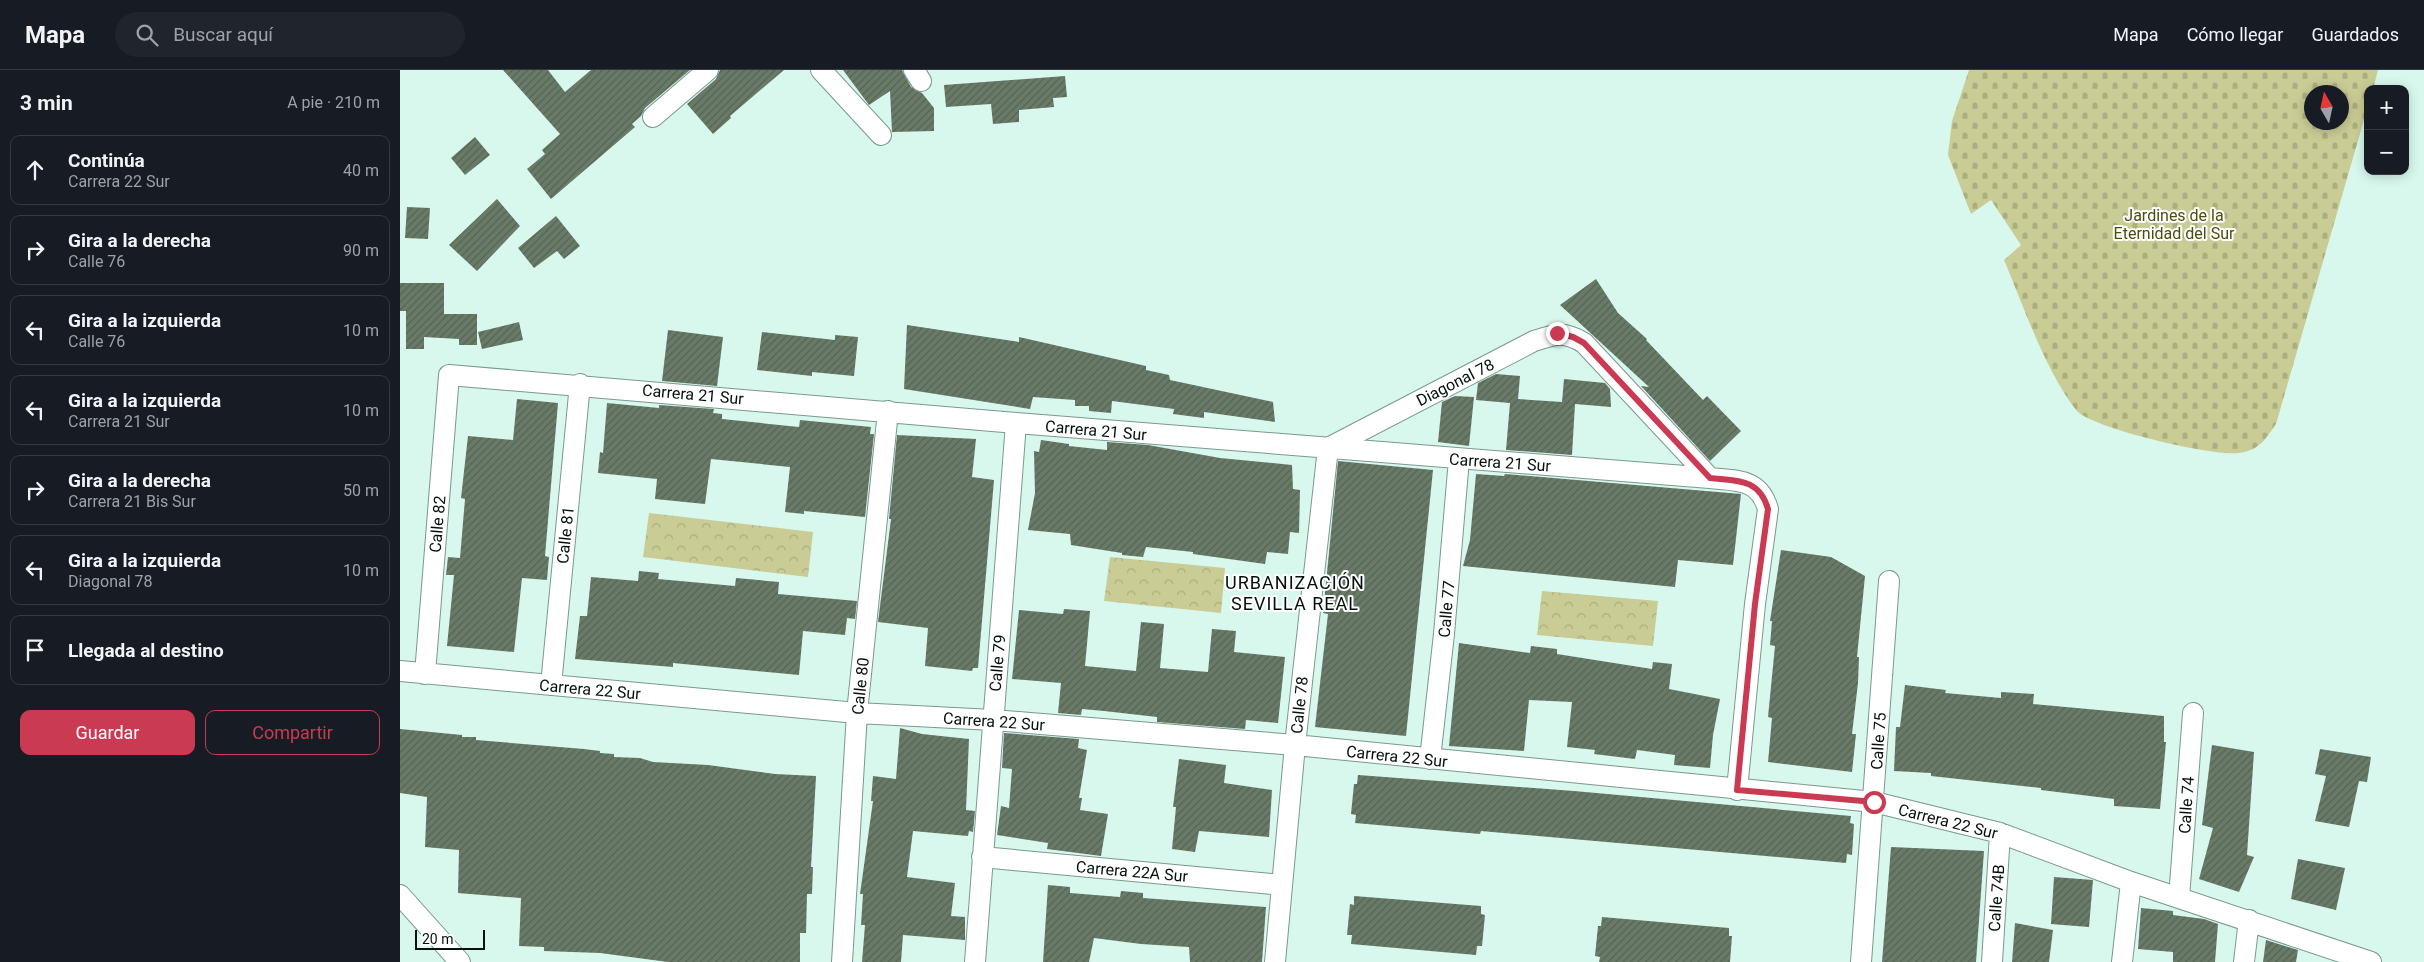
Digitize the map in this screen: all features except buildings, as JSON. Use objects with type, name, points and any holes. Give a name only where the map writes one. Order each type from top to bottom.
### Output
[{"type":"street","points":[[653,117],[708,70]]},
{"type":"street","points":[[821,70],[881,136]]},
{"type":"street","name":"Diagonal 78","points":[[1328,448],[1534,341],[1557,333],[1573,337],[1584,343],[1710,478]]},
{"type":"street","name":"Carrera 21 Sur","points":[[449,375],[580,384],[1016,423],[1744,482],[1756,487],[1765,497],[1768,509],[1755,604],[1737,790]]},
{"type":"street","name":"Calle 82","points":[[425,674],[449,375]]},
{"type":"street","name":"Calle 81","points":[[551,685],[580,384]]},
{"type":"street","name":"Calle 80","points":[[842,962],[856,713],[888,412]]},
{"type":"street","name":"Calle 79","points":[[975,962],[1016,423]]},
{"type":"street","name":"Calle 78","points":[[1275,962],[1295,745],[1328,448]]},
{"type":"street","name":"Calle 77","points":[[1430,759],[1459,458]]},
{"type":"street","name":"Calle 75","points":[[1862,962],[1889,581]]},
{"type":"street","name":"Carrera 22 Sur","points":[[400,671],[856,713],[993,720],[1295,745],[1874,802],[2000,833],[2131,882],[2371,962]]},
{"type":"street","name":"Calle 74","points":[[2179,898],[2193,713]]},
{"type":"street","name":"Calle 74B","points":[[1992,962],[2000,833]]},
{"type":"street","name":"Carrera 22A Sur","points":[[982,856],[1282,885]]},
{"type":"street","points":[[2122,962],[2131,882]]},
{"type":"street","points":[[400,895],[460,962]]},
{"type":"street","points":[[2244,962],[2249,920]]},
{"type":"green space","name":"Jardines de la Eternidad del Sur","points":[[1969,70],[2378,70],[2374,85],[2364,85],[2364,120],[2276,424],[2261,443],[2246,452],[2226,453],[2154,440],[2104,425],[2076,410],[2054,376],[2027,318],[2004,260],[2021,245],[1991,200],[1971,214],[1948,155],[1952,121]]},
{"type":"green space","points":[[649,513],[813,532],[808,577],[643,557]]},
{"type":"green space","points":[[1110,557],[1225,568],[1221,613],[1104,601]]},
{"type":"green space","points":[[1542,591],[1658,601],[1653,646],[1537,635]]},
{"type":"district","name":"URBANIZACIÓN SEVILLA REAL","points":[[1295,593]]},
{"type":"route","points":[[1557,333],[1573,337],[1584,343],[1710,478],[1744,482],[1756,487],[1765,497],[1768,509],[1755,604],[1737,790],[1874,802]]}]
